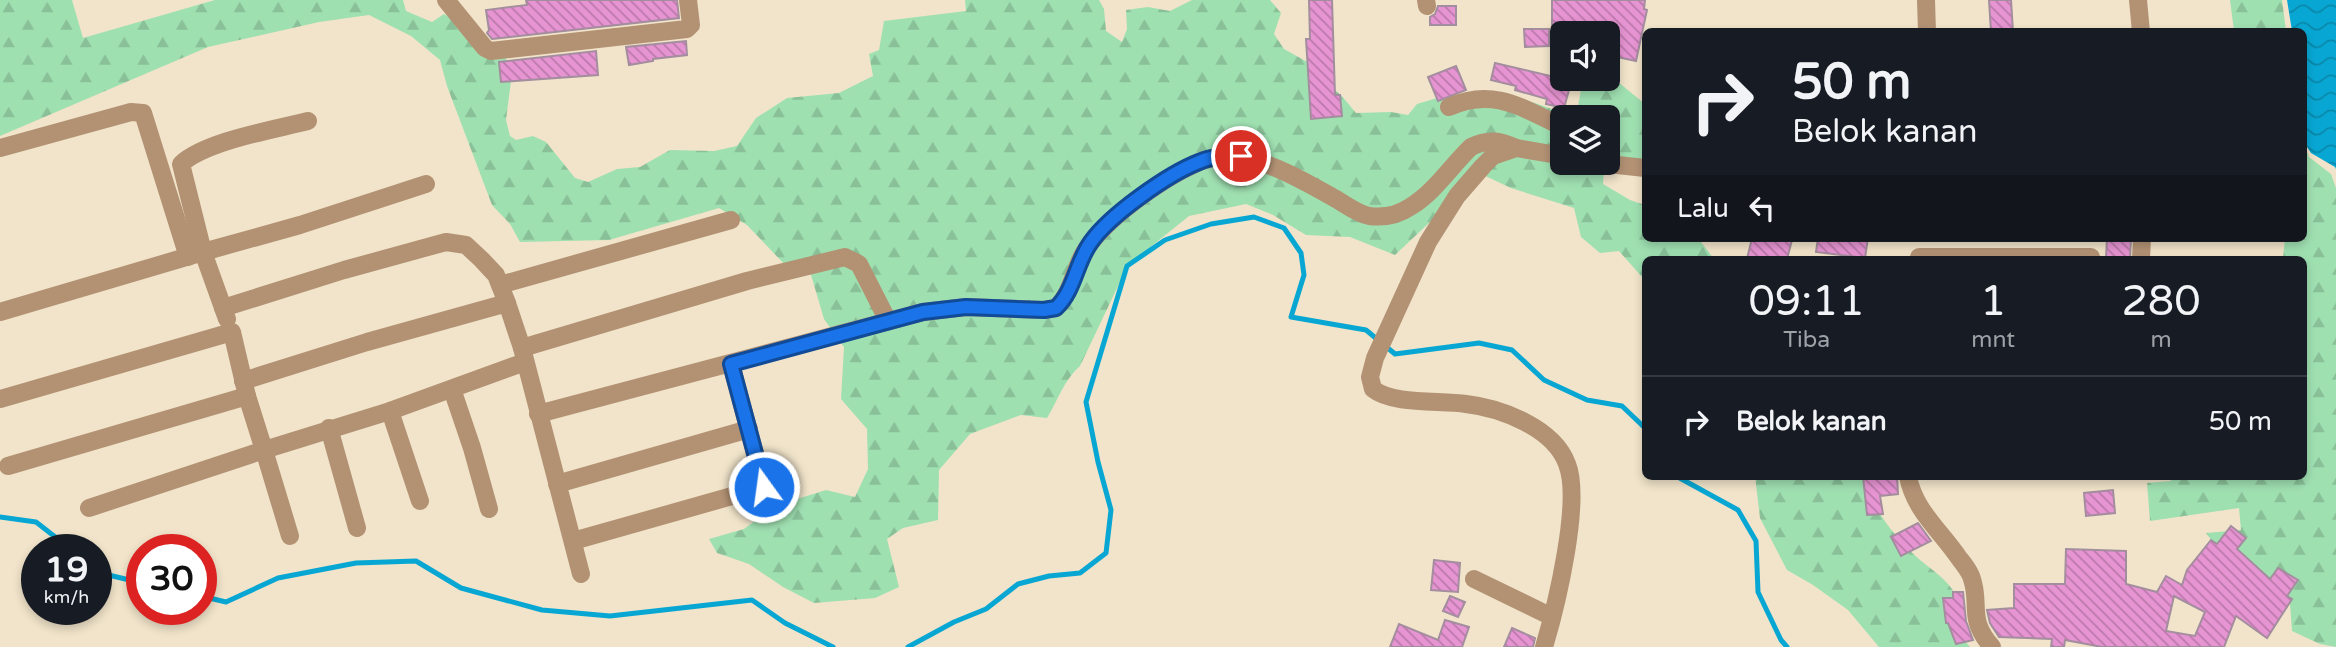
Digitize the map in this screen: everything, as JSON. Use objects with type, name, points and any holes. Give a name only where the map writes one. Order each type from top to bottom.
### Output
[{"type":"street","points":[[452,1],[485,48],[491,51],[687,29],[691,25],[688,0]]},
{"type":"street","points":[[1926,0],[1927,28]]},
{"type":"street","points":[[2137,0],[2140,28]]},
{"type":"street","points":[[1449,107],[1467,99],[1486,98],[1513,104],[1550,121]]},
{"type":"street","points":[[0,148],[131,111],[143,113],[195,254],[223,308],[232,332],[245,389],[290,536]]},
{"type":"street","points":[[195,254],[181,163],[191,154],[218,145],[308,121]]},
{"type":"street","points":[[538,414],[923,312],[966,307],[1044,310],[1056,308],[1070,289],[1082,257],[1102,228],[1178,172],[1201,161],[1222,156],[1241,156],[1261,162],[1367,216],[1388,217],[1410,208],[1424,197],[1471,147],[1480,143],[1497,140],[1516,148],[1550,154]]},
{"type":"street","points":[[1516,148],[1493,156],[1457,197],[1428,242],[1387,328],[1375,358],[1370,384],[1378,394],[1387,398],[1482,406],[1519,418],[1548,439],[1567,462],[1572,482],[1570,518],[1544,647]]},
{"type":"street","points":[[1620,158],[1639,167]]},
{"type":"street","points":[[1620,165],[1639,167]]},
{"type":"street","points":[[0,312],[300,225],[426,184]]},
{"type":"street","points":[[500,285],[731,220]]},
{"type":"street","points":[[223,308],[446,242],[466,245],[496,275],[507,303],[581,574]]},
{"type":"street","points":[[89,508],[329,428],[390,411],[452,389],[523,355],[747,281],[845,257],[859,264],[888,321]]},
{"type":"street","points":[[8,466],[245,389],[367,342],[507,303]]},
{"type":"street","points":[[0,399],[232,332]]},
{"type":"street","points":[[573,541],[764,487],[731,364]]},
{"type":"street","points":[[452,389],[489,509]]},
{"type":"street","points":[[390,411],[420,501]]},
{"type":"street","points":[[329,428],[357,528]]},
{"type":"street","points":[[557,484],[749,429]]},
{"type":"street","points":[[1909,480],[1913,498],[1920,510],[1946,539],[1971,575],[1976,619],[1982,635],[1992,647]]},
{"type":"street","points":[[1474,579],[1552,617]]},
{"type":"green space","points":[[0,0],[72,0],[83,38],[215,0],[403,0],[406,11],[432,22],[444,14],[506,58],[511,81],[506,120],[510,136],[516,140],[533,136],[546,142],[575,178],[588,182],[617,169],[640,167],[670,150],[714,151],[737,146],[756,118],[787,98],[839,93],[873,76],[869,54],[879,50],[884,21],[966,11],[965,0],[1099,0],[1104,9],[1106,31],[1122,42],[1127,29],[1126,10],[1148,7],[1170,11],[1192,0],[1270,0],[1281,13],[1274,34],[1284,49],[1311,64],[1356,113],[1391,112],[1408,115],[1417,104],[1437,98],[1468,101],[1503,92],[1550,108],[1550,175],[1604,175],[1603,184],[1642,204],[1642,242],[1701,242],[1712,256],[1642,256],[1642,277],[1619,251],[1600,253],[1581,237],[1574,208],[1511,188],[1481,174],[1395,255],[1350,237],[1306,235],[1273,215],[1246,204],[1189,216],[1128,265],[1080,366],[1065,384],[1047,418],[1021,415],[970,434],[939,470],[938,520],[903,528],[887,539],[899,587],[875,598],[814,603],[783,587],[749,564],[717,553],[709,539],[744,529],[775,506],[826,490],[855,497],[868,469],[867,429],[841,399],[844,347],[824,319],[809,268],[788,268],[747,225],[719,208],[609,240],[520,242],[510,224],[492,205],[447,86],[440,60],[411,36],[369,15],[319,22],[208,47],[0,136]]},
{"type":"green space","points":[[2230,0],[2282,0],[2286,28],[2234,28]]},
{"type":"green space","points":[[1620,84],[1642,102],[1642,174],[1620,171],[1620,105],[1578,105],[1581,91],[1620,91]]},
{"type":"green space","points":[[2307,152],[2309,157],[2331,174],[2336,188],[2336,647],[2320,644],[2292,631],[2290,604],[2244,573],[2206,533],[2241,530],[2239,508],[2150,521],[2147,483],[2171,480],[2307,480],[2307,256],[2283,256],[2285,242],[2307,242]]},
{"type":"green space","points":[[1755,480],[1867,480],[1872,499],[1885,522],[1911,552],[1952,589],[1959,605],[1965,641],[1970,647],[1879,647],[1848,610],[1787,570],[1760,518]]},
{"type":"water","points":[[2287,0],[2336,0],[2336,169],[2311,153],[2307,147],[2307,28],[2292,28]]},
{"type":"building","points":[[526,0],[677,0],[679,18],[492,39],[487,33],[489,30],[486,10],[527,5]]},
{"type":"building","points":[[1309,0],[1332,0],[1335,95],[1340,95],[1342,116],[1311,119],[1306,39],[1310,39]]},
{"type":"building","points":[[1552,0],[1645,0],[1644,9],[1647,10],[1636,61],[1620,58],[1620,21],[1552,21]]},
{"type":"building","points":[[1989,0],[2011,0],[2013,28],[1991,28]]},
{"type":"building","points":[[1438,6],[1456,6],[1456,25],[1430,25],[1430,17],[1435,14]]},
{"type":"building","points":[[1524,29],[1549,29],[1549,46],[1525,47]]},
{"type":"building","points":[[686,41],[687,55],[629,65],[626,47]]},
{"type":"building","points":[[596,51],[598,75],[501,82],[499,62]]},
{"type":"building","points":[[1495,63],[1550,76],[1550,91],[1569,91],[1565,105],[1550,105],[1546,104],[1547,99],[1515,90],[1516,86],[1491,80]]},
{"type":"building","points":[[1456,66],[1466,90],[1438,101],[1428,77]]},
{"type":"building","points":[[1751,242],[1791,242],[1788,256],[1748,256]]},
{"type":"building","points":[[1817,242],[1867,242],[1865,256],[1816,252]]},
{"type":"building","points":[[2107,242],[2131,242],[2130,256],[2106,256]]},
{"type":"building","points":[[1863,480],[1897,480],[1898,494],[1880,496],[1883,514],[1867,515]]},
{"type":"building","points":[[2113,490],[2115,513],[2086,516],[2084,493]]},
{"type":"building","points":[[1918,523],[1931,541],[1901,556],[1891,537]]},
{"type":"building","points":[[2231,526],[2246,538],[2237,549],[2270,579],[2278,568],[2298,580],[2287,596],[2292,599],[2267,638],[2236,616],[2224,647],[2102,647],[2065,640],[2064,647],[2051,647],[2052,639],[1999,637],[1990,623],[1987,610],[2014,608],[2014,584],[2065,584],[2066,549],[2126,551],[2126,584],[2157,592],[2166,576],[2182,585],[2187,570],[2211,540],[2217,544]],"holes":[[[2174,596],[2205,612],[2195,636],[2166,631]]]},
{"type":"building","points":[[1434,560],[1460,563],[1458,592],[1431,590]]},
{"type":"building","points":[[1953,592],[1963,592],[1966,621],[1973,640],[1956,644],[1946,623],[1943,598],[1953,598]]},
{"type":"building","points":[[1450,596],[1465,602],[1458,617],[1443,611]]},
{"type":"building","points":[[1445,620],[1469,627],[1462,647],[1390,647],[1399,624],[1438,640]]},
{"type":"building","points":[[1512,628],[1535,638],[1533,647],[1504,647]]},
{"type":"waterway","points":[[908,647],[954,622],[986,609],[1018,584],[1049,576],[1080,573],[1106,553],[1111,510],[1086,402],[1127,266],[1165,240],[1211,224],[1254,217],[1284,228],[1301,253],[1304,275],[1291,317],[1366,330],[1395,354],[1479,343],[1512,350],[1544,380],[1587,400],[1622,406],[1642,425]]},
{"type":"waterway","points":[[1683,480],[1738,510],[1756,541],[1758,592],[1787,647]]},
{"type":"waterway","points":[[0,517],[36,522],[51,534]]},
{"type":"waterway","points":[[217,600],[226,602],[278,578],[356,563],[416,561],[461,588],[542,610],[610,616],[752,600],[785,623],[833,647]]},
{"type":"waterway","points":[[112,576],[126,579]]},
{"type":"route","points":[[764,487],[731,364],[923,312],[966,307],[1044,310],[1056,308],[1070,289],[1091,241],[1102,228],[1178,172],[1201,161],[1222,156],[1241,156]]}]
